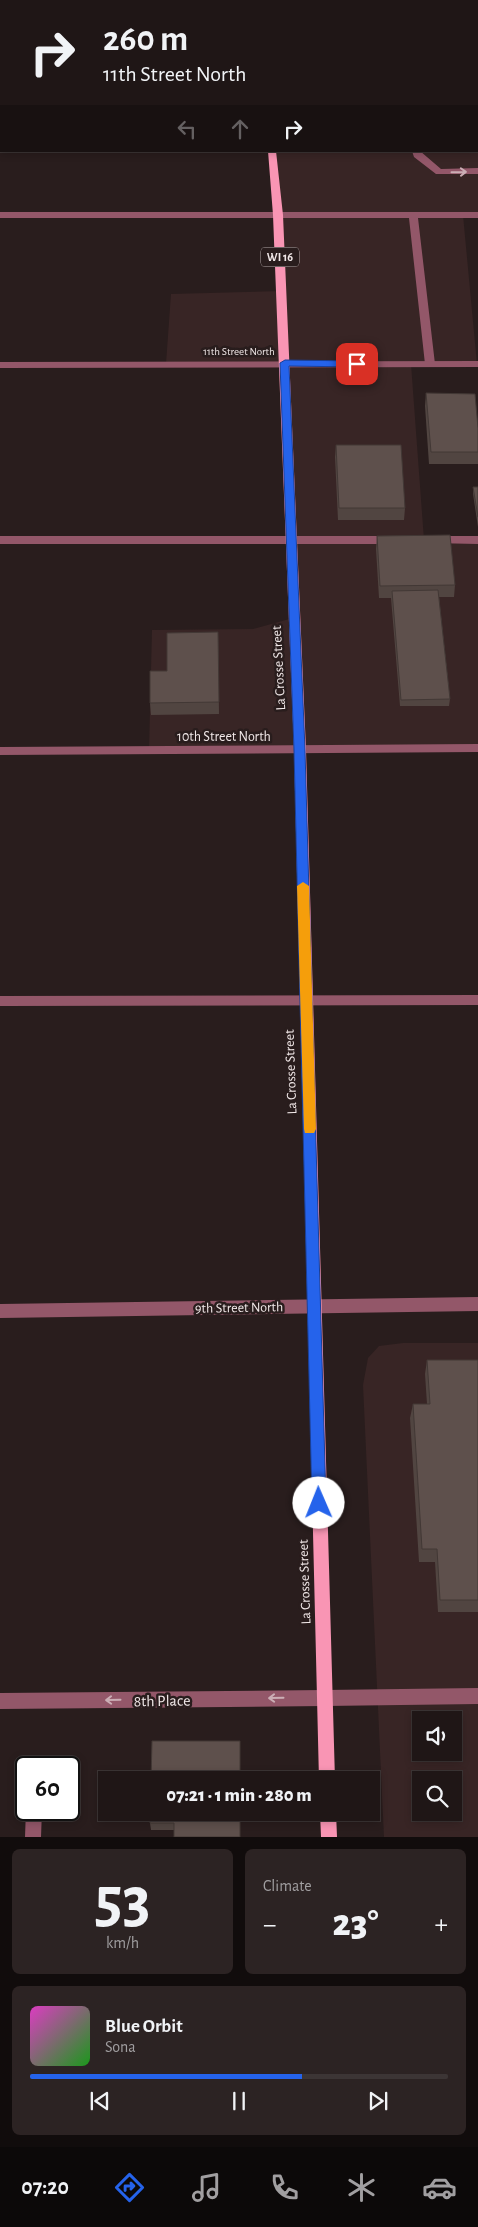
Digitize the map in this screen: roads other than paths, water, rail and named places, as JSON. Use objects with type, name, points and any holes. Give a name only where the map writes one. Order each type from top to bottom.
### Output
[{"type":"main road","name":"WI 16","points":[[272,152],[278,215],[285,363]]},
{"type":"main road","name":"La Crosse Street","points":[[285,363],[300,750],[327,1771]]},
{"type":"main road","points":[[328,1821],[329,1837]]},
{"type":"street","points":[[416,152],[417,155],[439,172],[478,172]]},
{"type":"street","points":[[0,215],[478,215]]},
{"type":"street","points":[[413,215],[430,364]]},
{"type":"street","name":"11th Street North","points":[[0,365],[478,364]]},
{"type":"street","points":[[0,540],[405,540]]},
{"type":"street","points":[[424,540],[478,540]]},
{"type":"street","name":"10th Street North","points":[[0,751],[478,748]]},
{"type":"street","points":[[0,1001],[478,1000]]},
{"type":"street","name":"9th Street North","points":[[0,1311],[478,1304]]},
{"type":"street","name":"8th Place","points":[[0,1701],[478,1696]]},
{"type":"street","points":[[33,1837],[34,1821]]}]
